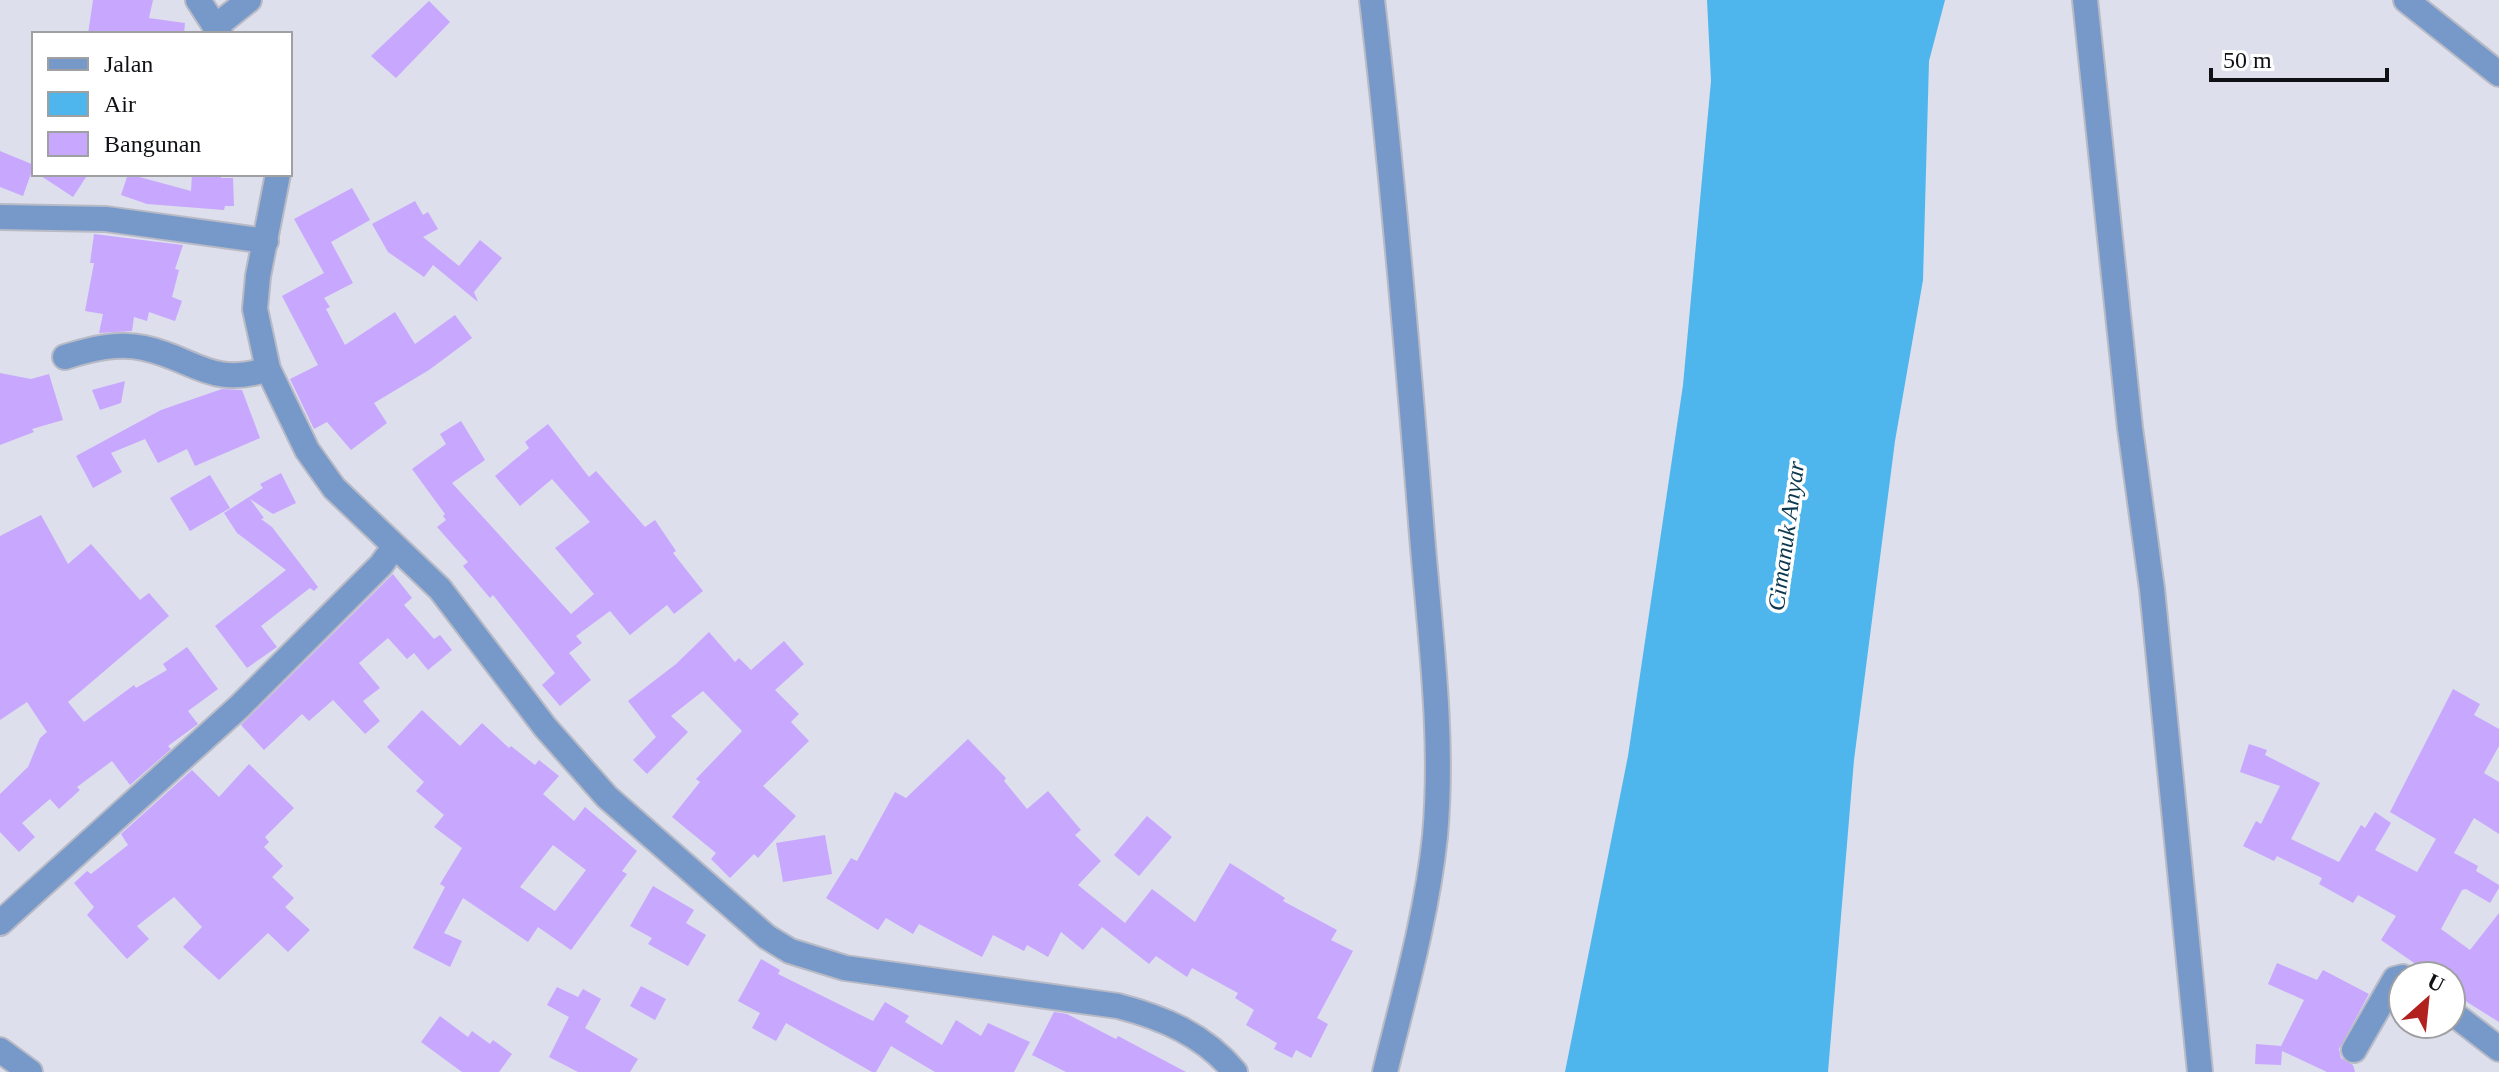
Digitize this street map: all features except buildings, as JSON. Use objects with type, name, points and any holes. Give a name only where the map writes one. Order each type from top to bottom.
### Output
[{"type":"street","points":[[198,0],[218,31],[249,0]]},
{"type":"street","points":[[1372,0],[1383,87],[1417,472],[1431,648],[1437,795],[1429,881],[1385,1072]]},
{"type":"street","points":[[2085,0],[2130,428],[2152,589],[2200,1072]]},
{"type":"street","points":[[2406,0],[2499,74]]},
{"type":"street","points":[[278,176],[255,309],[268,369],[307,450],[334,488],[440,589],[545,727],[607,797],[767,937],[790,951],[845,968],[1052,994],[1156,1016],[1205,1043],[1235,1072]]},
{"type":"street","points":[[0,217],[106,219],[266,241]]},
{"type":"street","points":[[65,357],[90,349],[142,347],[227,377],[243,377],[268,369]]},
{"type":"street","points":[[0,923],[239,707],[362,585],[394,547]]},
{"type":"street","points":[[2354,1050],[2387,993]]},
{"type":"street","points":[[2467,1024],[2499,1049]]},
{"type":"street","points":[[0,1050],[30,1072]]},
{"type":"water","name":"Cimanuk Anyar","points":[[1707,0],[1945,0],[1929,61],[1923,280],[1895,441],[1854,760],[1828,1072],[1565,1072],[1628,756],[1683,385],[1711,81]]}]
